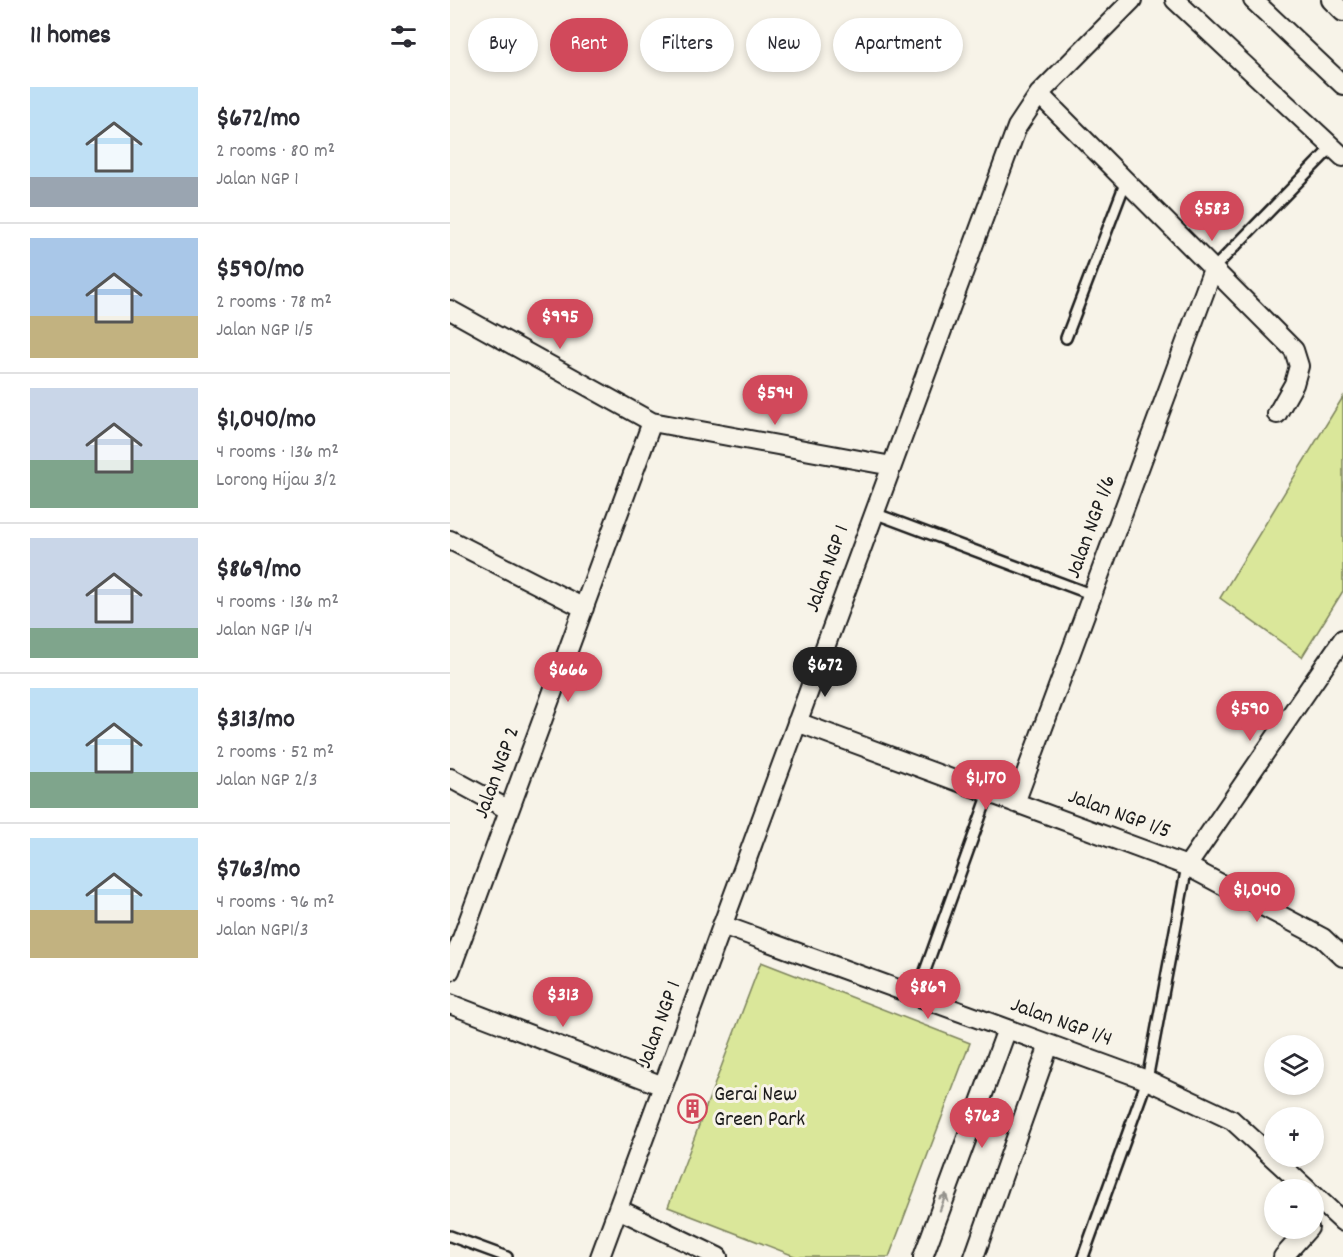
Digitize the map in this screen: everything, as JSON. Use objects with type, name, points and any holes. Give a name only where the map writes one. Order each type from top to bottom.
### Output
[{"type":"street","name":"Jalan NGP 1","points":[[600,1257],[1017,128],[1039,93],[1132,0]]},
{"type":"street","points":[[1175,0],[1338,152]]},
{"type":"street","points":[[1253,0],[1343,85]]},
{"type":"street","points":[[1039,93],[1294,350],[1299,366],[1294,384],[1277,414]]},
{"type":"street","name":"Jalan NGP 1/6","points":[[1015,803],[1213,269]]},
{"type":"street","points":[[450,310],[652,422],[892,466]]},
{"type":"street","name":"Jalan NGP 2","points":[[450,971],[652,422]]},
{"type":"street","points":[[450,540],[584,608]]},
{"type":"street","points":[[1187,866],[1343,639]]},
{"type":"street","name":"Jalan NGP 1/5","points":[[797,722],[1187,866],[1323,938],[1343,957]]},
{"type":"street","points":[[450,778],[509,810]]},
{"type":"street","name":"Jalan NGP 1/4","points":[[722,926],[1147,1080],[1232,1120],[1296,1179]]},
{"type":"street","points":[[450,1004],[663,1086]]},
{"type":"street","points":[[923,1257],[1007,1029]]},
{"type":"street","points":[[974,1257],[1048,1045]]},
{"type":"street","points":[[1324,1204],[1343,1222]]},
{"type":"street","points":[[1324,1212],[1328,1208]]},
{"type":"street","points":[[618,1209],[718,1257]]},
{"type":"street","points":[[1283,1257],[1299,1239]]},
{"type":"lane","points":[[1213,269],[1338,152]]},
{"type":"lane","points":[[1066,338],[1126,181]]},
{"type":"lane","points":[[874,513],[1092,595]]},
{"type":"lane","points":[[916,996],[989,793]]},
{"type":"lane","points":[[1083,1257],[1147,1080],[1187,866]]},
{"type":"lane","points":[[450,1236],[507,1257]]},
{"type":"green space","points":[[1343,397],[1343,591],[1302,657],[1220,598]]},
{"type":"green space","points":[[761,962],[970,1043],[889,1257],[797,1257],[668,1207]]},
{"type":"place","name":"Gerai New Green Park","points":[[693,1108]]}]
